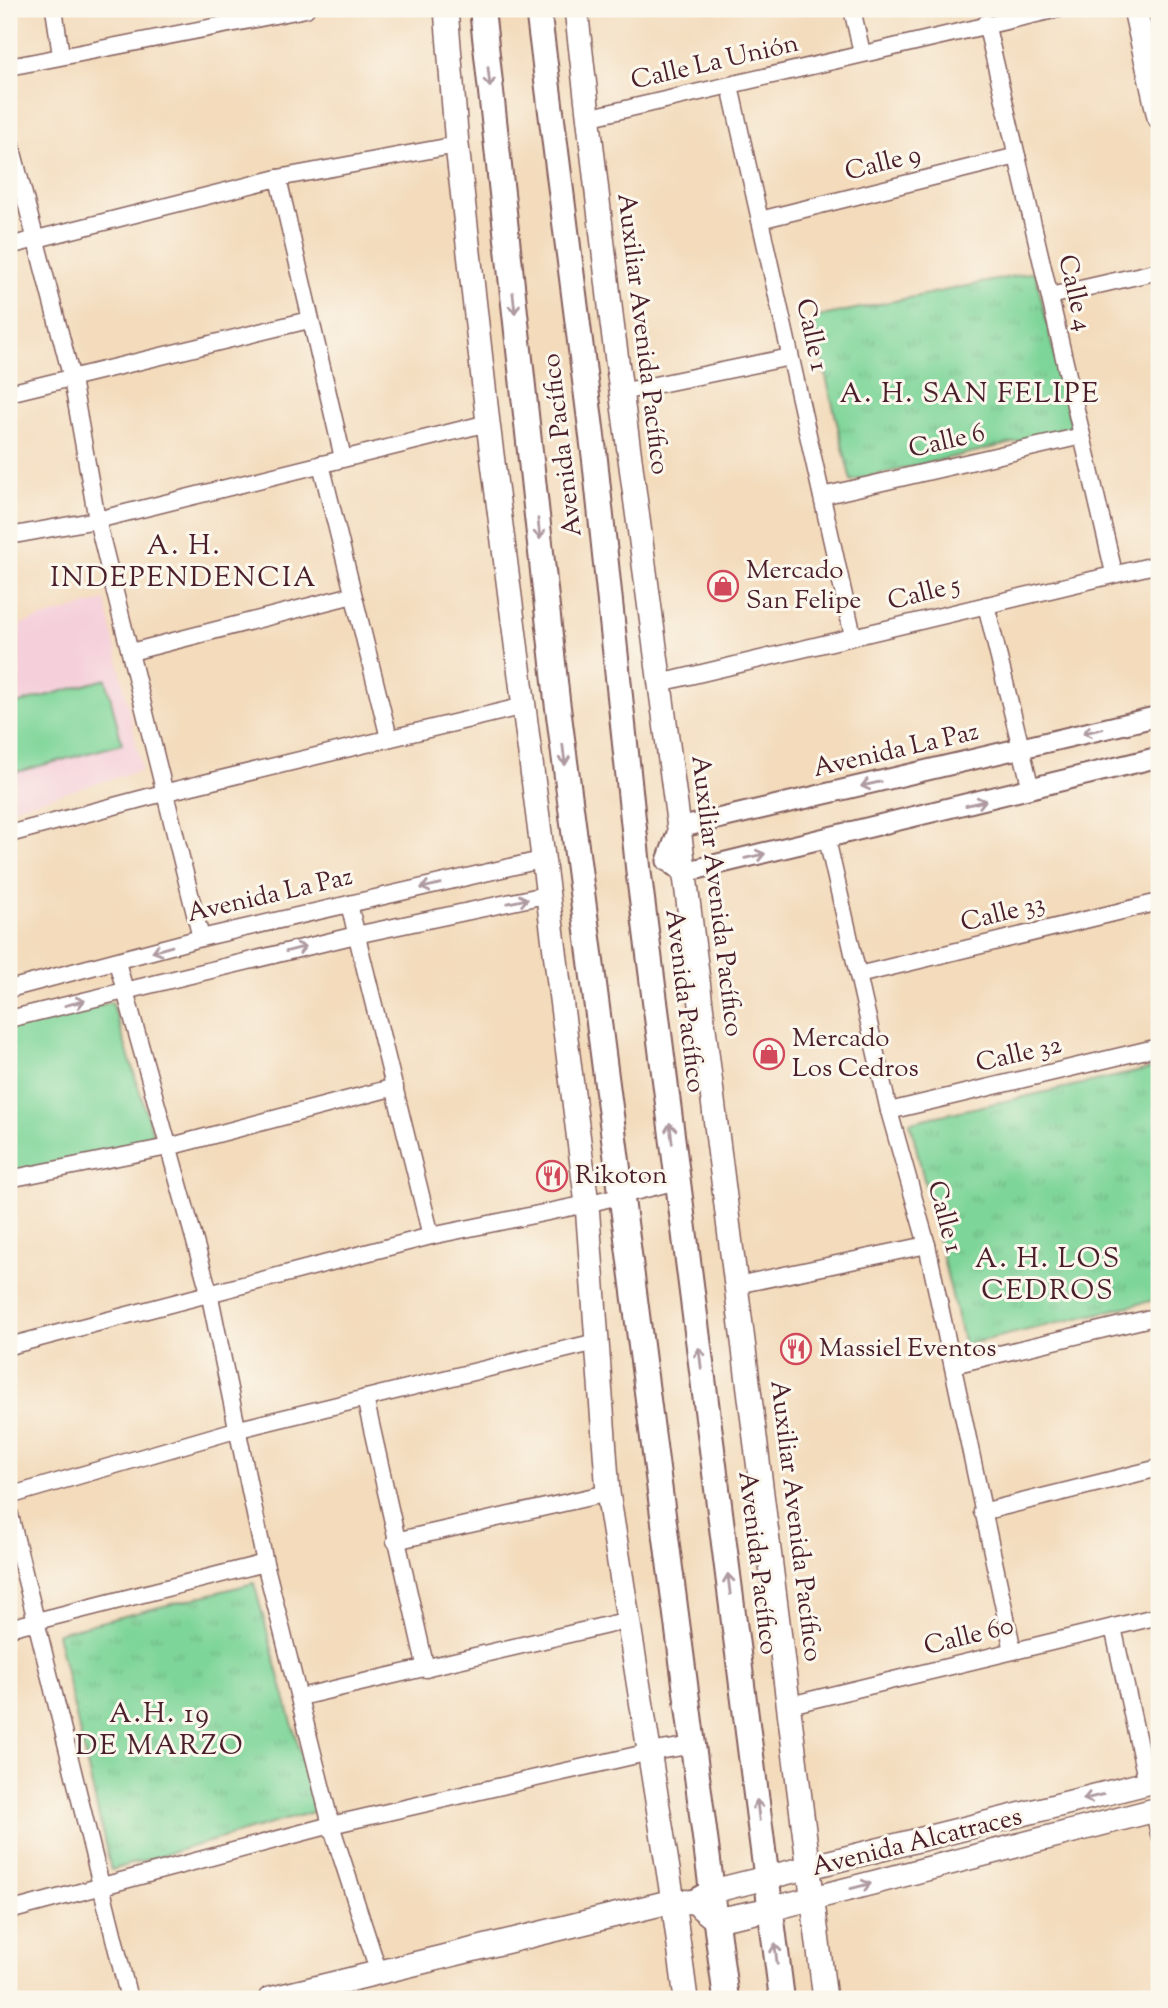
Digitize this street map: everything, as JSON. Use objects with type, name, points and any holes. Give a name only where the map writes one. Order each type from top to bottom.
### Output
[{"type":"main road","points":[[446,9],[457,145],[488,423],[550,894],[587,1204],[608,1493],[650,1752],[693,1898],[686,1999]]},
{"type":"main road","name":"Avenida Pacífico","points":[[482,9],[557,700],[694,1745],[693,1898],[716,1920],[726,1999]]},
{"type":"main road","name":"Avenida Pacífico","points":[[538,9],[595,460],[639,876],[782,1999]]},
{"type":"main road","name":"Auxiliar Avenida Pacífico","points":[[576,9],[621,392],[680,828],[676,867],[737,1285],[825,1999]]},
{"type":"main road","points":[[1135,9],[1159,117]]},
{"type":"main road","points":[[270,1999],[693,1898],[767,1877],[1153,1782]]},
{"type":"main road","name":"Avenida Alcatraces","points":[[716,1920],[812,1899],[1156,1810]]},
{"type":"street","points":[[54,9],[61,55]]},
{"type":"street","points":[[9,67],[231,17],[306,9]]},
{"type":"street","points":[[852,9],[862,54]]},
{"type":"street","name":"Calle La Unión","points":[[587,118],[986,23],[1058,9]]},
{"type":"street","name":"Calle 4","points":[[986,23],[1114,573]]},
{"type":"street","name":"Calle 1","points":[[730,86],[853,636]]},
{"type":"street","points":[[9,137],[38,239],[72,379],[97,520],[167,792],[201,938]]},
{"type":"street","points":[[9,246],[278,178],[457,145]]},
{"type":"street","name":"Calle 9","points":[[760,220],[1017,156]]},
{"type":"street","points":[[278,178],[343,458]]},
{"type":"street","points":[[1050,296],[1159,271]]},
{"type":"street","points":[[9,393],[309,320]]},
{"type":"street","points":[[621,392],[790,357]]},
{"type":"street","points":[[9,536],[97,520],[488,423]]},
{"type":"street","name":"Calle 6","points":[[822,496],[1082,436]]},
{"type":"street","points":[[321,464],[389,738]]},
{"type":"street","name":"Calle 5","points":[[660,683],[1159,564]]},
{"type":"street","points":[[131,652],[354,595]]},
{"type":"street","points":[[986,605],[1031,789]]},
{"type":"street","points":[[9,834],[167,792],[524,706]]},
{"type":"street","name":"Avenida La Paz","points":[[680,828],[1159,716]]},
{"type":"street","points":[[639,876],[827,839],[1159,760]]},
{"type":"street","name":"Calle 1","points":[[827,839],[890,1111],[927,1245],[1013,1651]]},
{"type":"street","name":"Avenida La Paz","points":[[9,989],[201,938],[545,859]]},
{"type":"street","points":[[9,1019],[356,934],[550,894]]},
{"type":"street","name":"Calle 33","points":[[858,975],[1159,902]]},
{"type":"street","points":[[349,904],[396,1087],[430,1236]]},
{"type":"street","points":[[117,962],[209,1292],[265,1563],[331,1825],[379,1973]]},
{"type":"street","name":"Calle 32","points":[[890,1111],[1159,1047]]},
{"type":"street","points":[[9,1179],[168,1147],[396,1087]]},
{"type":"street","points":[[9,1346],[430,1236],[587,1204],[677,1181]]},
{"type":"street","points":[[737,1285],[927,1245]]},
{"type":"street","points":[[953,1365],[1159,1317]]},
{"type":"street","points":[[9,1496],[239,1429],[596,1342]]},
{"type":"street","points":[[365,1398],[395,1541],[426,1669]]},
{"type":"street","points":[[982,1512],[1159,1468]]},
{"type":"street","points":[[395,1541],[608,1493]]},
{"type":"street","points":[[9,1511],[34,1623],[129,1999]]},
{"type":"street","points":[[9,1628],[265,1563]]},
{"type":"street","name":"Calle 60","points":[[790,1705],[1159,1616]]},
{"type":"street","points":[[299,1697],[629,1620]]},
{"type":"street","points":[[1113,1627],[1153,1782]]},
{"type":"street","points":[[9,1911],[100,1884],[331,1825],[650,1752],[694,1745]]},
{"type":"street","points":[[1156,1810],[1159,1834]]},
{"type":"shaded area","points":[[105,600],[142,770],[9,809],[9,650],[21,624]]},
{"type":"green space","points":[[1035,272],[1072,429],[851,481],[812,318]]},
{"type":"green space","points":[[106,679],[122,744],[17,772],[9,735],[9,706]]},
{"type":"green space","points":[[112,1002],[155,1141],[9,1177],[9,1028]]},
{"type":"green space","points":[[1159,1067],[1159,1299],[964,1345],[910,1122]]},
{"type":"green space","points":[[254,1583],[316,1811],[111,1870],[57,1633]]},
{"type":"place","name":"Mercado San Felipe","points":[[723,586]]},
{"type":"place","name":"Mercado Los Cedros","points":[[769,1054]]},
{"type":"place","name":"Rikoton","points":[[552,1176]]},
{"type":"place","name":"Massiel Eventos","points":[[796,1349]]},
{"type":"district","name":"A. H. SAN FELIPE","points":[[970,395]]},
{"type":"district","name":"A. H. INDEPENDENCIA","points":[[184,563]]},
{"type":"district","name":"A. H. LOS CEDROS","points":[[1048,1276]]},
{"type":"district","name":"A.H. 19 DE MARZO","points":[[160,1731]]}]
